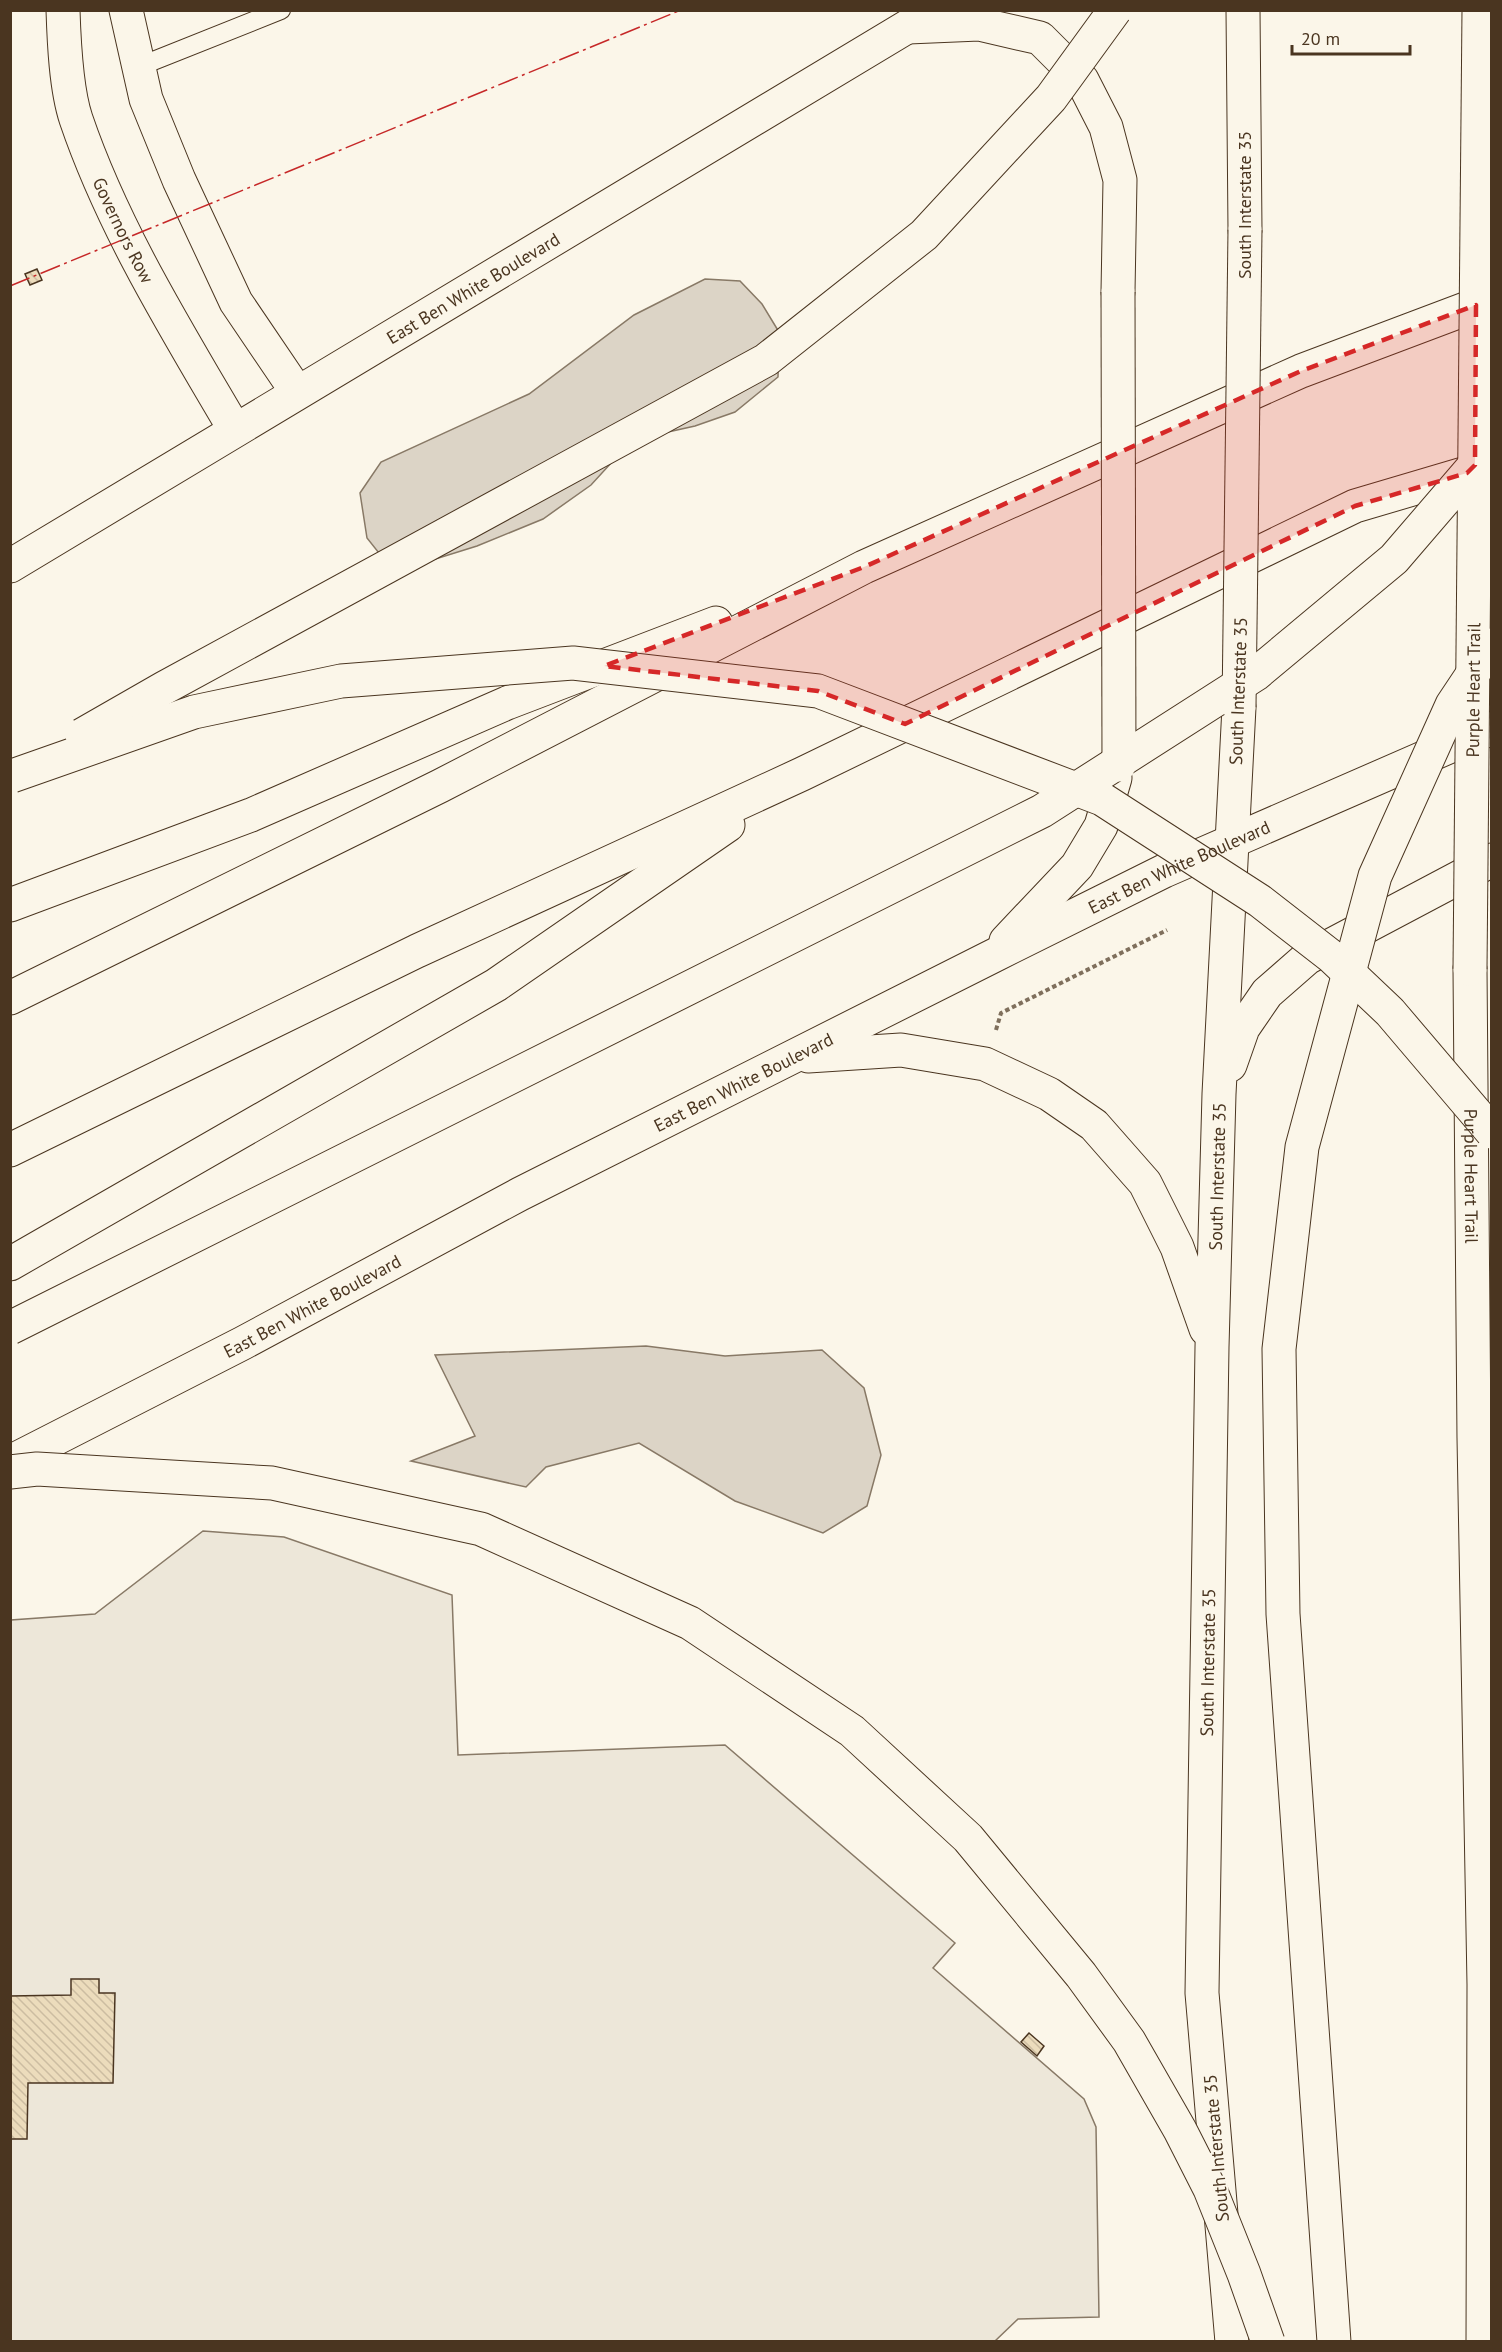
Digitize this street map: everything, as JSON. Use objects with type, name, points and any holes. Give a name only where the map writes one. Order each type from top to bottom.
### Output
[{"type":"main road","name":"Governors Row","points":[[63,10],[64,47],[76,117],[96,167],[112,206],[170,318],[235,430]]},
{"type":"main road","points":[[126,10],[146,99],[179,180],[236,302],[297,392]]},
{"type":"main road","name":"East Ben White Boulevard","points":[[10,566],[935,10]]},
{"type":"main road","points":[[11,776],[164,688],[766,360],[924,235],[1050,98],[1114,10]]},
{"type":"main road","name":"South Interstate 35","points":[[1232,2342],[1202,1993],[1212,1347],[1219,1094],[1239,707],[1245,230],[1243,10]]},
{"type":"main road","name":"Purple Heart Trail","points":[[1479,10],[1470,969],[1473,1404],[1484,1984],[1483,2342]]},
{"type":"main road","points":[[904,27],[980,24],[1040,38],[1082,80],[1106,127],[1120,180],[1118,292],[1119,765],[1101,826],[1077,866],[993,956]]},
{"type":"main road","points":[[10,998],[440,786],[864,567],[1301,371],[1491,299]]},
{"type":"main road","points":[[10,1328],[1042,811],[1256,674],[1394,559],[1491,445]]},
{"type":"main road","points":[[10,1150],[417,951],[802,774],[1355,506],[1491,466]]},
{"type":"main road","points":[[10,905],[251,815],[507,703],[864,567]]},
{"type":"main road","points":[[1334,2342],[1283,1614],[1279,1349],[1302,1147],[1375,876],[1452,705],[1491,645]]},
{"type":"main road","points":[[11,776],[194,712],[341,681],[573,663],[818,691],[1102,799],[1260,901],[1332,957],[1390,1012],[1491,1132]]},
{"type":"main road","name":"East Ben White Boulevard","points":[[10,1462],[253,1338],[520,1194],[1164,871],[1491,728]]},
{"type":"main road","points":[[10,1264],[496,985],[802,774]]},
{"type":"main road","points":[[1219,1094],[1243,1028],[1267,993],[1307,958],[1491,860]]},
{"type":"main road","points":[[794,1056],[901,1050],[985,1064],[1049,1094],[1094,1125],[1145,1183],[1177,1247],[1212,1347]]},
{"type":"main road","points":[[10,1472],[37,1469],[272,1483],[481,1529],[690,1623],[852,1731],[968,1838],[1081,1975],[1129,2041],[1180,2130],[1210,2190],[1244,2274],[1268,2342]]},
{"type":"lane","points":[[138,67],[252,16],[281,10]]},
{"type":"path","points":[[996,1032],[1001,1013],[1167,930]]},
{"type":"highlighted area","points":[[1476,305],[1475,465],[1467,473],[1355,506],[905,724],[818,691],[604,666],[864,567],[1301,371]]},
{"type":"shaded area","points":[[705,279],[740,281],[762,304],[779,332],[778,377],[735,412],[695,426],[650,436],[623,450],[591,485],[543,519],[477,546],[394,572],[367,538],[360,493],[381,462],[529,394],[634,315]]},
{"type":"shaded area","points":[[646,1346],[725,1356],[822,1350],[864,1388],[881,1455],[867,1506],[823,1533],[735,1501],[639,1443],[546,1467],[526,1487],[411,1461],[475,1436],[435,1355]]},
{"type":"shaded area","points":[[203,1531],[284,1537],[452,1595],[458,1755],[725,1745],[955,1943],[933,1968],[1084,2099],[1096,2127],[1099,2317],[1018,2319],[995,2341],[11,2342],[11,1620],[95,1614]]},
{"type":"building","points":[[37,269],[42,280],[30,285],[25,274]]},
{"type":"building","points":[[71,1979],[99,1979],[99,1993],[115,1993],[113,2083],[28,2083],[27,2139],[10,2139],[10,1996],[71,1995]]},
{"type":"building","points":[[1029,2033],[1044,2046],[1037,2056],[1021,2042]]},
{"type":"power","points":[[10,286],[681,10]]}]
